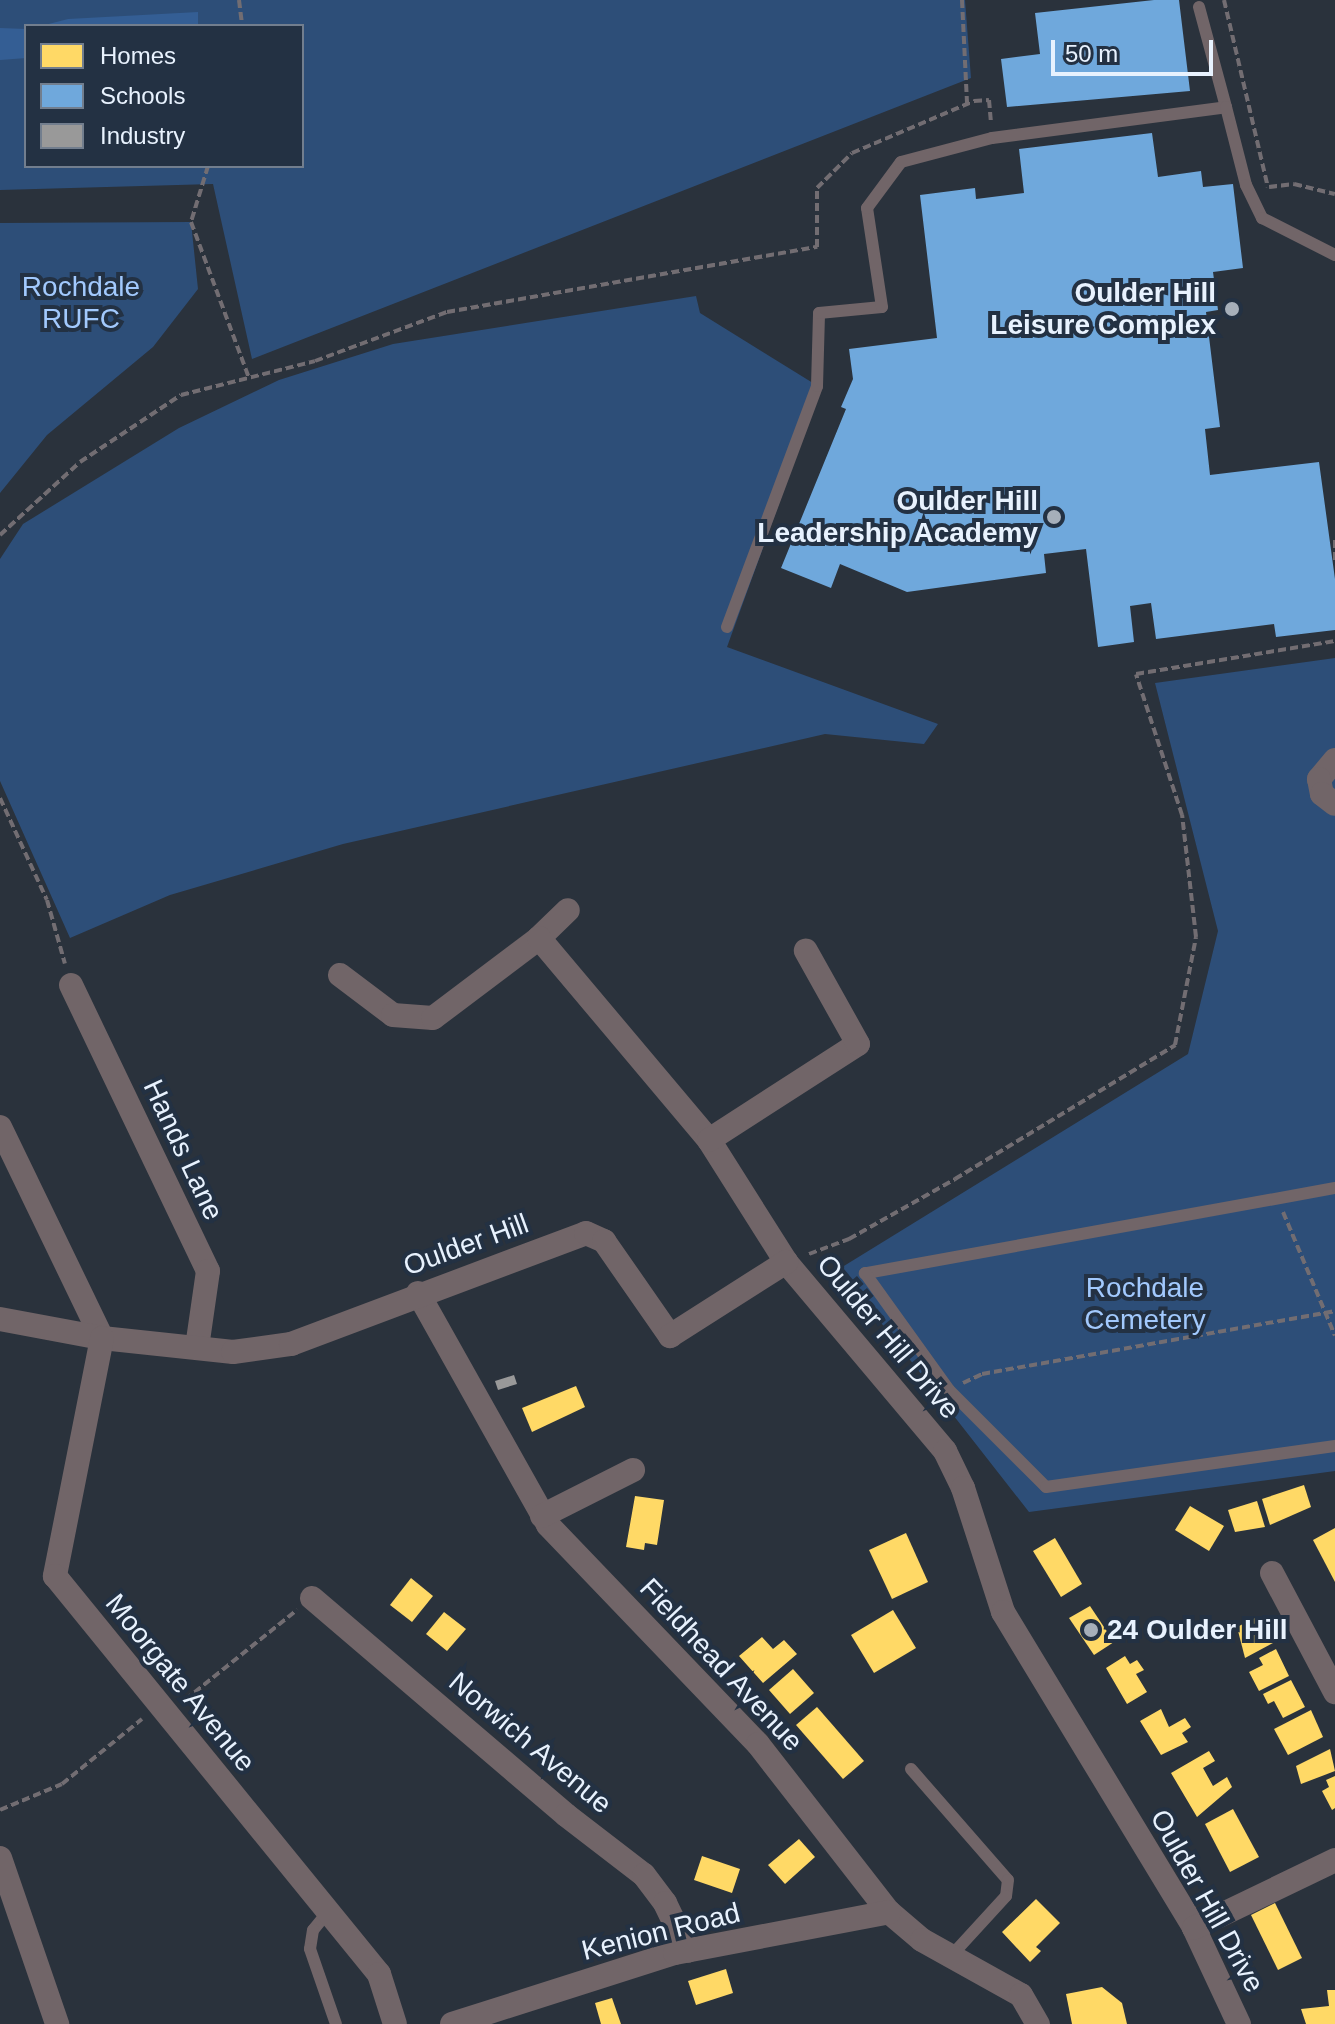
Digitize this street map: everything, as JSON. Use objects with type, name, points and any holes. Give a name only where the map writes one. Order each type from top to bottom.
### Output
[{"type":"street","points":[[1335,760],[1319,779],[1322,794],[1335,804]]},
{"type":"street","points":[[340,975],[393,1015],[433,1018],[539,938],[568,910]]},
{"type":"street","name":"Oulder Hill Drive","points":[[539,938],[709,1140],[786,1262],[945,1451],[963,1488],[1003,1612],[1194,1928],[1239,2024]]},
{"type":"street","points":[[709,1140],[858,1044],[806,951]]},
{"type":"street","name":"Hands Lane","points":[[71,985],[208,1271],[197,1347]]},
{"type":"street","points":[[0,1127],[102,1338]]},
{"type":"street","name":"Oulder Hill","points":[[0,1319],[102,1338],[233,1352],[291,1344],[418,1293],[586,1233],[604,1241],[670,1336],[786,1262]]},
{"type":"street","name":"Fieldhead Avenue","points":[[418,1293],[542,1516],[758,1744],[889,1912],[922,1940],[1021,1995],[1038,2024]]},
{"type":"street","name":"Moorgate Avenue","points":[[102,1338],[55,1576],[379,1974],[395,2024]]},
{"type":"street","points":[[542,1516],[633,1470]]},
{"type":"street","points":[[1272,1573],[1335,1692]]},
{"type":"street","name":"Norwich Avenue","points":[[312,1598],[566,1815],[644,1875],[665,1903],[688,1951]]},
{"type":"street","points":[[0,1858],[57,2024]]},
{"type":"street","points":[[1194,1928],[1335,1860]]},
{"type":"street","name":"Kenion Road","points":[[452,2024],[688,1951],[889,1912]]},
{"type":"lane","points":[[1199,7],[1246,185],[1262,218],[1335,255]]},
{"type":"lane","points":[[727,627],[817,386],[819,313],[882,307],[867,208],[901,162],[992,138],[1226,107]]},
{"type":"lane","points":[[1335,1188],[865,1273],[949,1390],[1046,1487],[1335,1446]]},
{"type":"lane","points":[[911,1769],[1008,1880],[1006,1896],[952,1955]]},
{"type":"lane","points":[[327,1913],[313,1930],[310,1949],[336,2024]]},
{"type":"path","points":[[239,0],[242,24]]},
{"type":"path","points":[[962,0],[967,104]]},
{"type":"path","points":[[1224,0],[1268,187]]},
{"type":"path","points":[[0,535],[80,462],[181,395],[315,361],[447,312],[817,247],[817,188],[852,153],[967,104],[989,100],[992,138]]},
{"type":"path","points":[[207,168],[191,222],[249,378]]},
{"type":"path","points":[[1246,185],[1268,187],[1294,184],[1335,194]]},
{"type":"path","points":[[1335,540],[1335,560]]},
{"type":"path","points":[[786,1262],[849,1239],[1175,1045],[1194,922],[1182,815],[1136,674],[1335,641]]},
{"type":"path","points":[[0,798],[47,900],[71,985]]},
{"type":"path","points":[[1277,1199],[1335,1336]]},
{"type":"path","points":[[949,1390],[982,1374],[1335,1311]]},
{"type":"path","points":[[0,1810],[62,1784],[312,1598]]},
{"type":"green space","points":[[0,0],[965,0],[971,78],[252,359],[213,184],[0,190]]},
{"type":"green space","name":"Rochdale RUFC","points":[[191,222],[198,289],[153,347],[47,435],[0,493],[0,223]]},
{"type":"green space","points":[[696,296],[700,313],[821,388],[727,647],[938,724],[924,744],[825,734],[343,844],[170,895],[70,938],[0,781],[0,559],[23,524],[179,428],[279,380],[393,344]]},
{"type":"green space","name":"Rochdale Cemetery","points":[[1335,658],[1335,1471],[1029,1512],[839,1269],[1188,1054],[1218,931],[1155,683]]},
{"type":"shaded area","points":[[198,12],[198,24],[49,24],[68,19]]},
{"type":"shaded area","points":[[0,28],[24,29],[24,58],[0,60]]},
{"type":"building: Homes","points":[[576,1386],[585,1407],[532,1432],[522,1408]]},
{"type":"building: Homes","points":[[1304,1485],[1311,1507],[1270,1525],[1262,1499]]},
{"type":"building: Homes","points":[[635,1496],[664,1500],[657,1545],[645,1543],[644,1550],[626,1547]]},
{"type":"building: Homes","points":[[1257,1501],[1265,1527],[1235,1532],[1228,1510]]},
{"type":"building: Homes","points":[[1190,1506],[1224,1526],[1209,1551],[1175,1530]]},
{"type":"building: Homes","points":[[1335,1528],[1335,1582],[1313,1540]]},
{"type":"building: Homes","points":[[906,1533],[928,1582],[892,1599],[869,1550]]},
{"type":"building: Homes","points":[[1055,1538],[1082,1584],[1061,1597],[1033,1551]]},
{"type":"building: Homes","points":[[411,1578],[433,1596],[412,1622],[390,1605]]},
{"type":"building: Homes","name":"24 Oulder Hill","points":[[1090,1606],[1114,1642],[1094,1655],[1069,1618]]},
{"type":"building: Homes","points":[[893,1610],[916,1648],[874,1673],[851,1635]]},
{"type":"building: Homes","points":[[444,1612],[466,1629],[447,1651],[426,1634]]},
{"type":"building: Homes","points":[[1259,1616],[1273,1643],[1245,1658],[1237,1627]]},
{"type":"building: Homes","points":[[762,1637],[773,1649],[784,1640],[797,1654],[763,1683],[739,1656]]},
{"type":"building: Homes","points":[[1276,1649],[1289,1676],[1259,1691],[1249,1672],[1263,1665],[1259,1658]]},
{"type":"building: Homes","points":[[1125,1656],[1130,1664],[1137,1660],[1144,1670],[1136,1674],[1147,1692],[1127,1704],[1106,1668]]},
{"type":"building: Homes","points":[[793,1669],[814,1693],[790,1714],[769,1690]]},
{"type":"building: Homes","points":[[1291,1680],[1305,1707],[1283,1718],[1274,1701],[1268,1704],[1263,1694]]},
{"type":"building: Homes","points":[[817,1707],[864,1761],[843,1779],[796,1725]]},
{"type":"building: Homes","points":[[1161,1709],[1169,1727],[1185,1718],[1191,1727],[1182,1733],[1188,1742],[1161,1755],[1140,1721]]},
{"type":"building: Homes","points":[[1311,1710],[1323,1737],[1288,1755],[1274,1729]]},
{"type":"building: Homes","points":[[1330,1749],[1335,1771],[1301,1784],[1296,1766]]},
{"type":"building: Homes","points":[[1209,1751],[1215,1761],[1203,1768],[1213,1786],[1227,1777],[1232,1787],[1197,1817],[1171,1773]]},
{"type":"building: Homes","points":[[1335,1776],[1335,1808],[1332,1810],[1322,1791],[1329,1787],[1326,1780]]},
{"type":"building: Homes","points":[[1233,1809],[1259,1857],[1230,1872],[1205,1824]]},
{"type":"building: Homes","points":[[799,1839],[815,1857],[785,1884],[768,1865]]},
{"type":"building: Homes","points":[[702,1856],[740,1869],[732,1893],[694,1880]]},
{"type":"building: Homes","points":[[1036,1899],[1060,1923],[1036,1947],[1041,1951],[1030,1962],[1002,1932]]},
{"type":"building: Homes","points":[[1275,1903],[1302,1958],[1278,1970],[1251,1915]]},
{"type":"building: Homes","points":[[726,1969],[733,1993],[696,2005],[688,1981]]},
{"type":"building: Homes","points":[[1102,1987],[1122,2003],[1127,2024],[1072,2024],[1066,1994]]},
{"type":"building: Homes","points":[[1327,1990],[1335,1990],[1335,2024],[1306,2024],[1301,2009],[1329,2006]]},
{"type":"building: Homes","points":[[612,1998],[621,2024],[601,2024],[595,2003]]},
{"type":"building: Schools","points":[[1179,0],[1190,91],[1007,107],[1001,59],[1040,54],[1035,13]]},
{"type":"building: Schools","points":[[1152,133],[1158,177],[1201,171],[1203,187],[1233,184],[1243,268],[1213,272],[1218,310],[1206,312],[1220,427],[1205,429],[1210,475],[1319,462],[1335,579],[1335,630],[1276,637],[1274,624],[1156,639],[1151,603],[1130,606],[1134,642],[1098,647],[1086,549],[1044,554],[1046,573],[907,592],[840,564],[831,588],[781,568],[846,409],[841,407],[853,379],[849,349],[937,338],[920,195],[975,188],[976,199],[1024,193],[1019,149]]},
{"type":"building: Industry","points":[[514,1375],[517,1384],[498,1390],[495,1381]]},
{"type":"place","name":"Oulder Hill Leisure Complex","points":[[1232,309]]},
{"type":"place","name":"Oulder Hill Leadership Academy","points":[[1054,517]]},
{"type":"place","name":"24 Oulder Hill","points":[[1091,1630]]}]
